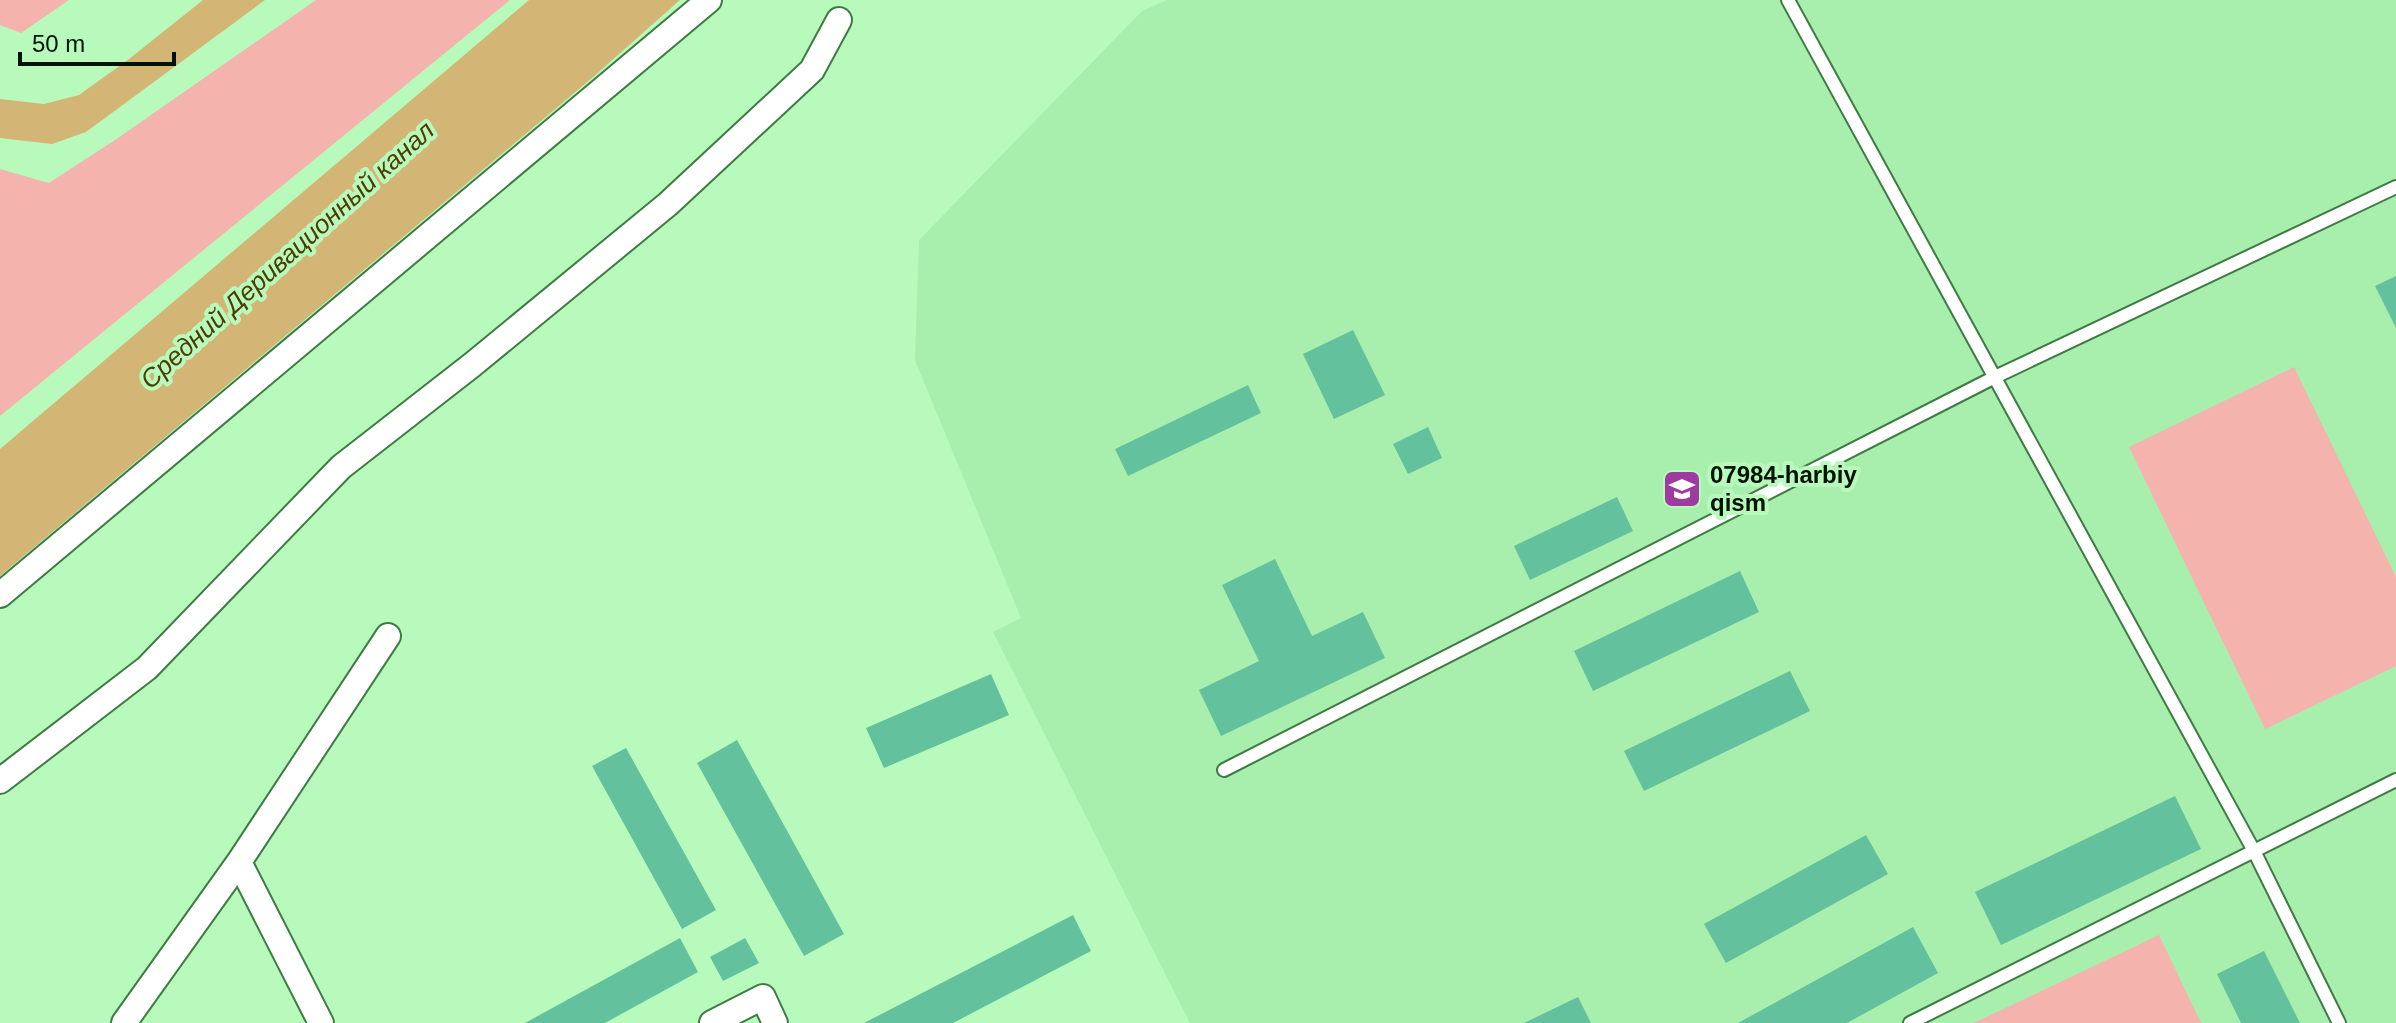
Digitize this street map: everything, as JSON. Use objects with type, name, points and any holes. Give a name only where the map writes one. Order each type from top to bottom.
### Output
[{"type":"street","points":[[0,595],[709,0]]},
{"type":"street","points":[[0,781],[147,668],[341,467],[472,365],[668,204],[812,70],[839,20]]},
{"type":"street","points":[[124,1023],[239,862],[388,636]]},
{"type":"street","points":[[239,862],[321,1023]]},
{"type":"street","points":[[712,1023],[763,997],[775,1023]]},
{"type":"lane","points":[[1788,0],[2254,851],[2339,1023]]},
{"type":"lane","points":[[1224,770],[1995,377],[2396,187]]},
{"type":"lane","points":[[1910,1023],[2396,780]]},
{"type":"shaded area","points":[[0,0],[69,0],[21,33],[0,25]]},
{"type":"shaded area","points":[[316,0],[510,0],[0,416],[0,169],[49,183]]},
{"type":"shaded area","name":"07984-harbiy qism","points":[[1167,0],[2396,0],[2396,1023],[1190,1023],[993,632],[1021,618],[915,360],[919,240],[1142,11]]},
{"type":"shaded area","points":[[2294,367],[2396,577],[2396,666],[2265,729],[2129,447]]},
{"type":"shaded area","points":[[2159,935],[2201,1023],[1974,1023]]},
{"type":"water","points":[[203,0],[265,0],[86,132],[52,144],[0,138],[0,99],[44,104],[79,95]]},
{"type":"water","name":"Средний Деривационный канал","points":[[529,0],[680,0],[592,78],[0,576],[0,449]]},
{"type":"building","points":[[2396,276],[2396,328],[2375,286]]},
{"type":"building","points":[[1353,330],[1385,395],[1334,419],[1303,354]]},
{"type":"building","points":[[1248,385],[1261,413],[1128,476],[1115,449]]},
{"type":"building","points":[[1428,427],[1442,458],[1408,474],[1393,444]]},
{"type":"building","points":[[1617,497],[1633,531],[1530,580],[1514,546]]},
{"type":"building","points":[[1275,559],[1312,636],[1363,612],[1385,658],[1221,736],[1199,690],[1259,661],[1222,585]]},
{"type":"building","points":[[1740,571],[1759,612],[1593,691],[1574,651]]},
{"type":"building","points":[[1790,671],[1810,711],[1644,791],[1624,751]]},
{"type":"building","points":[[991,674],[1009,715],[884,768],[866,728]]},
{"type":"building","points":[[737,740],[844,934],[804,956],[697,763]]},
{"type":"building","points":[[626,748],[716,910],[682,929],[592,766]]},
{"type":"building","points":[[2175,796],[2201,849],[2001,945],[1975,892]]},
{"type":"building","points":[[1866,835],[1888,874],[1726,963],[1704,924]]},
{"type":"building","points":[[1073,915],[1091,951],[953,1023],[864,1023]]},
{"type":"building","points":[[1913,927],[1938,973],[1847,1023],[1738,1023]]},
{"type":"building","points":[[680,938],[698,972],[605,1023],[525,1023]]},
{"type":"building","points":[[745,938],[759,963],[723,981],[710,957]]},
{"type":"building","points":[[2264,951],[2300,1023],[2241,1023],[2217,974]]},
{"type":"building","points":[[1578,997],[1591,1023],[1524,1023]]},
{"type":"place","name":"07984-harbiy qism","points":[[1682,489]]}]
